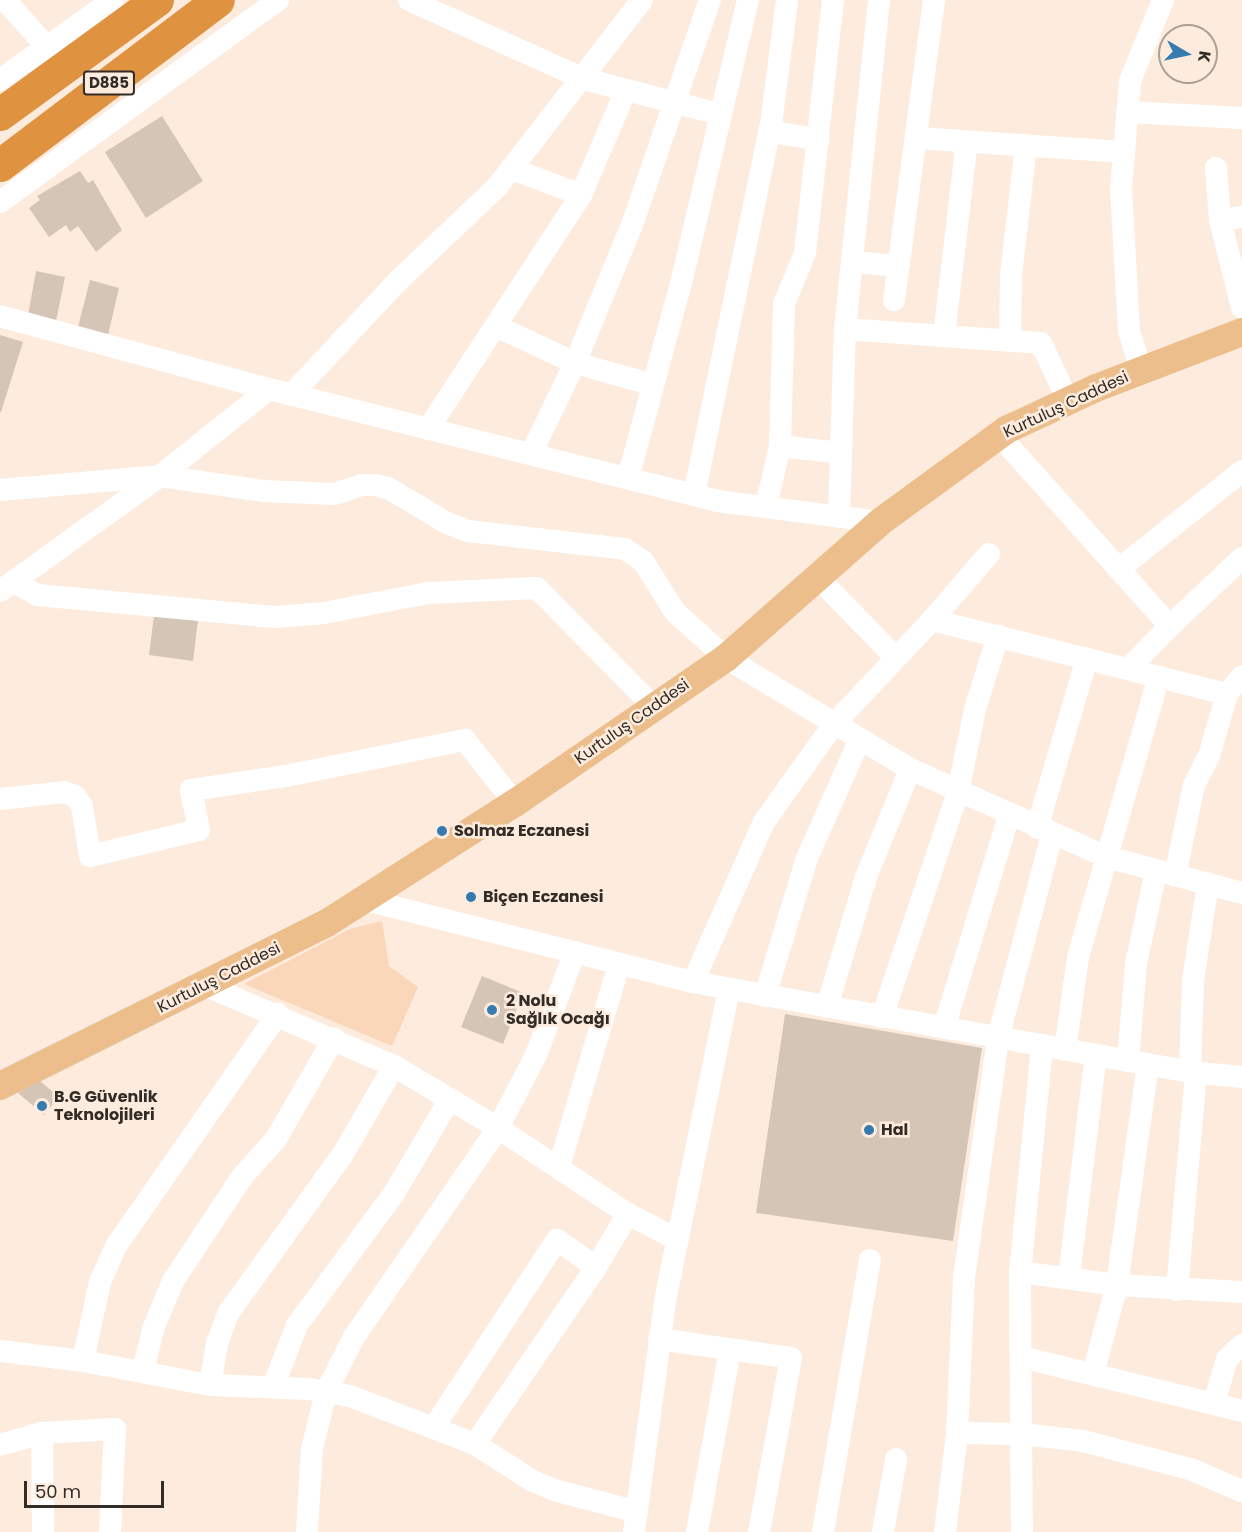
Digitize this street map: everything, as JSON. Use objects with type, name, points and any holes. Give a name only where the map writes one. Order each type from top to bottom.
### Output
[{"type":"highway","name":"D885","points":[[0,114],[157,0]]},
{"type":"highway","name":"D885","points":[[0,165],[218,0]]},
{"type":"main road","name":"Kurtuluş Caddesi","points":[[0,1086],[204,985],[366,900],[515,803],[726,658],[880,522],[999,435],[1068,401],[1141,370],[1242,332]]},
{"type":"street","points":[[5,0],[47,47]]},
{"type":"street","points":[[0,80],[113,0]]},
{"type":"street","points":[[0,202],[278,0]]},
{"type":"street","points":[[409,0],[584,79],[719,114]]},
{"type":"street","points":[[291,395],[512,169],[584,79],[642,0]]},
{"type":"street","points":[[531,454],[575,363],[632,225],[710,0]]},
{"type":"street","points":[[628,478],[650,384],[683,276],[719,114],[748,0]]},
{"type":"street","points":[[694,495],[770,132],[787,0]]},
{"type":"street","points":[[766,507],[780,446],[784,304],[805,253],[833,0]]},
{"type":"street","points":[[839,517],[845,328],[879,0]]},
{"type":"street","points":[[894,300],[934,0]]},
{"type":"street","points":[[1141,370],[1129,331],[1124,272],[1124,152],[1130,81],[1163,0]]},
{"type":"street","points":[[428,429],[498,327],[581,195],[626,90]]},
{"type":"street","points":[[1127,112],[1242,118]]},
{"type":"street","points":[[770,132],[818,140]]},
{"type":"street","points":[[917,138],[1124,152]]},
{"type":"street","points":[[944,336],[967,141]]},
{"type":"street","points":[[1010,341],[1011,275],[1026,145]]},
{"type":"street","points":[[1216,168],[1231,219],[1242,307]]},
{"type":"street","points":[[512,169],[581,195]]},
{"type":"street","points":[[853,262],[899,266]]},
{"type":"street","points":[[0,316],[291,395],[694,495],[880,522]]},
{"type":"street","points":[[498,327],[575,363],[650,384]]},
{"type":"street","points":[[845,328],[1041,343],[1068,401]]},
{"type":"street","points":[[7,586],[160,476],[268,389]]},
{"type":"street","points":[[999,435],[1170,626]]},
{"type":"street","points":[[780,446],[841,453]]},
{"type":"street","points":[[1119,569],[1242,471]]},
{"type":"street","points":[[0,490],[160,476],[264,491],[334,494],[361,485],[375,485],[388,488],[447,523],[468,531],[625,549],[643,561],[675,612],[726,658],[910,769],[1009,816],[1107,857],[1242,893]]},
{"type":"street","points":[[693,982],[764,822],[834,724],[932,620],[989,554]]},
{"type":"street","points":[[1129,668],[1242,558]]},
{"type":"street","points":[[817,578],[896,658]]},
{"type":"street","points":[[7,586],[37,595],[276,617],[324,613],[428,592],[537,588],[654,707]]},
{"type":"street","points":[[932,620],[1227,694]]},
{"type":"street","points":[[882,1017],[958,792],[975,710],[998,636]]},
{"type":"street","points":[[945,1532],[957,1433],[964,1278],[998,1038],[1088,658]]},
{"type":"street","points":[[1065,1050],[1078,957],[1159,676]]},
{"type":"street","points":[[1093,1373],[1117,1285],[1138,1063],[1136,964],[1194,785],[1209,756],[1227,694],[1242,676]]},
{"type":"street","points":[[765,996],[807,858],[860,739]]},
{"type":"street","points":[[0,799],[64,792],[75,796],[82,806],[90,856],[199,830],[191,790],[286,776],[465,740],[515,803]]},
{"type":"street","points":[[827,1007],[866,877],[910,769]]},
{"type":"street","points":[[944,1028],[1009,816]]},
{"type":"street","points":[[1178,1290],[1193,1073],[1192,980],[1208,885]]},
{"type":"street","points":[[366,900],[693,982],[1193,1073],[1242,1077]]},
{"type":"street","points":[[307,1532],[312,1449],[326,1392],[354,1337],[498,1128],[536,1054],[575,952]]},
{"type":"street","points":[[559,1167],[620,964]]},
{"type":"street","points":[[204,985],[278,1014],[394,1065],[498,1128],[628,1214],[678,1240]]},
{"type":"street","points":[[0,1351],[83,1361],[210,1385],[326,1392],[372,1402],[475,1444],[539,1483],[635,1522],[659,1339],[729,989]]},
{"type":"street","points":[[83,1361],[100,1282],[116,1246],[278,1014]]},
{"type":"street","points":[[143,1372],[153,1329],[173,1281],[242,1177],[276,1139],[334,1038]]},
{"type":"street","points":[[1022,1532],[1020,1272],[1042,1046]]},
{"type":"street","points":[[1070,1277],[1096,1055]]},
{"type":"street","points":[[210,1385],[218,1343],[229,1312],[342,1154],[394,1065]]},
{"type":"street","points":[[273,1387],[297,1325],[393,1195],[450,1099]]},
{"type":"street","points":[[475,1444],[596,1267],[628,1214]]},
{"type":"street","points":[[434,1427],[557,1240],[596,1267]]},
{"type":"street","points":[[824,1532],[870,1260]]},
{"type":"street","points":[[1020,1272],[1117,1285],[1242,1292]]},
{"type":"street","points":[[659,1339],[791,1358],[759,1532]]},
{"type":"street","points":[[1214,1403],[1227,1359],[1242,1345]]},
{"type":"street","points":[[697,1532],[730,1350]]},
{"type":"street","points":[[1021,1357],[1214,1403],[1242,1412]]},
{"type":"street","points":[[0,1445],[42,1433],[115,1430],[110,1532]]},
{"type":"street","points":[[42,1433],[43,1532]]},
{"type":"street","points":[[957,1433],[1021,1434],[1083,1441],[1190,1468],[1242,1491]]},
{"type":"street","points":[[883,1532],[896,1459]]},
{"type":"shaded area","points":[[382,921],[389,966],[418,987],[392,1046],[244,984],[350,929]]},
{"type":"building","points":[[162,116],[203,181],[146,218],[105,152]]},
{"type":"building","points":[[80,171],[88,183],[93,180],[122,230],[96,252],[78,226],[70,232],[66,225],[49,237],[29,208],[40,200],[37,196]]},
{"type":"building","points":[[36,271],[65,277],[56,321],[28,315]]},
{"type":"building","points":[[90,280],[119,288],[108,335],[78,327]]},
{"type":"building","points":[[0,335],[23,342],[1,412],[0,412]]},
{"type":"building","points":[[154,615],[198,620],[193,661],[149,655]]},
{"type":"building","name":"2 Nolu Sağlık Ocağı","points":[[482,976],[523,993],[503,1044],[461,1027]]},
{"type":"building","name":"Hal","points":[[785,1014],[982,1048],[953,1241],[756,1213]]},
{"type":"building","name":"B.G Güvenlik Teknolojileri","points":[[40,1081],[59,1097],[44,1115],[18,1093]]},
{"type":"place","name":"Solmaz Eczanesi","points":[[442,831]]},
{"type":"place","name":"Biçen Eczanesi","points":[[471,897]]},
{"type":"place","name":"2 Nolu Sağlık Ocağı","points":[[492,1010]]},
{"type":"place","name":"B.G Güvenlik Teknolojileri","points":[[42,1106]]},
{"type":"place","name":"Hal","points":[[869,1130]]}]
